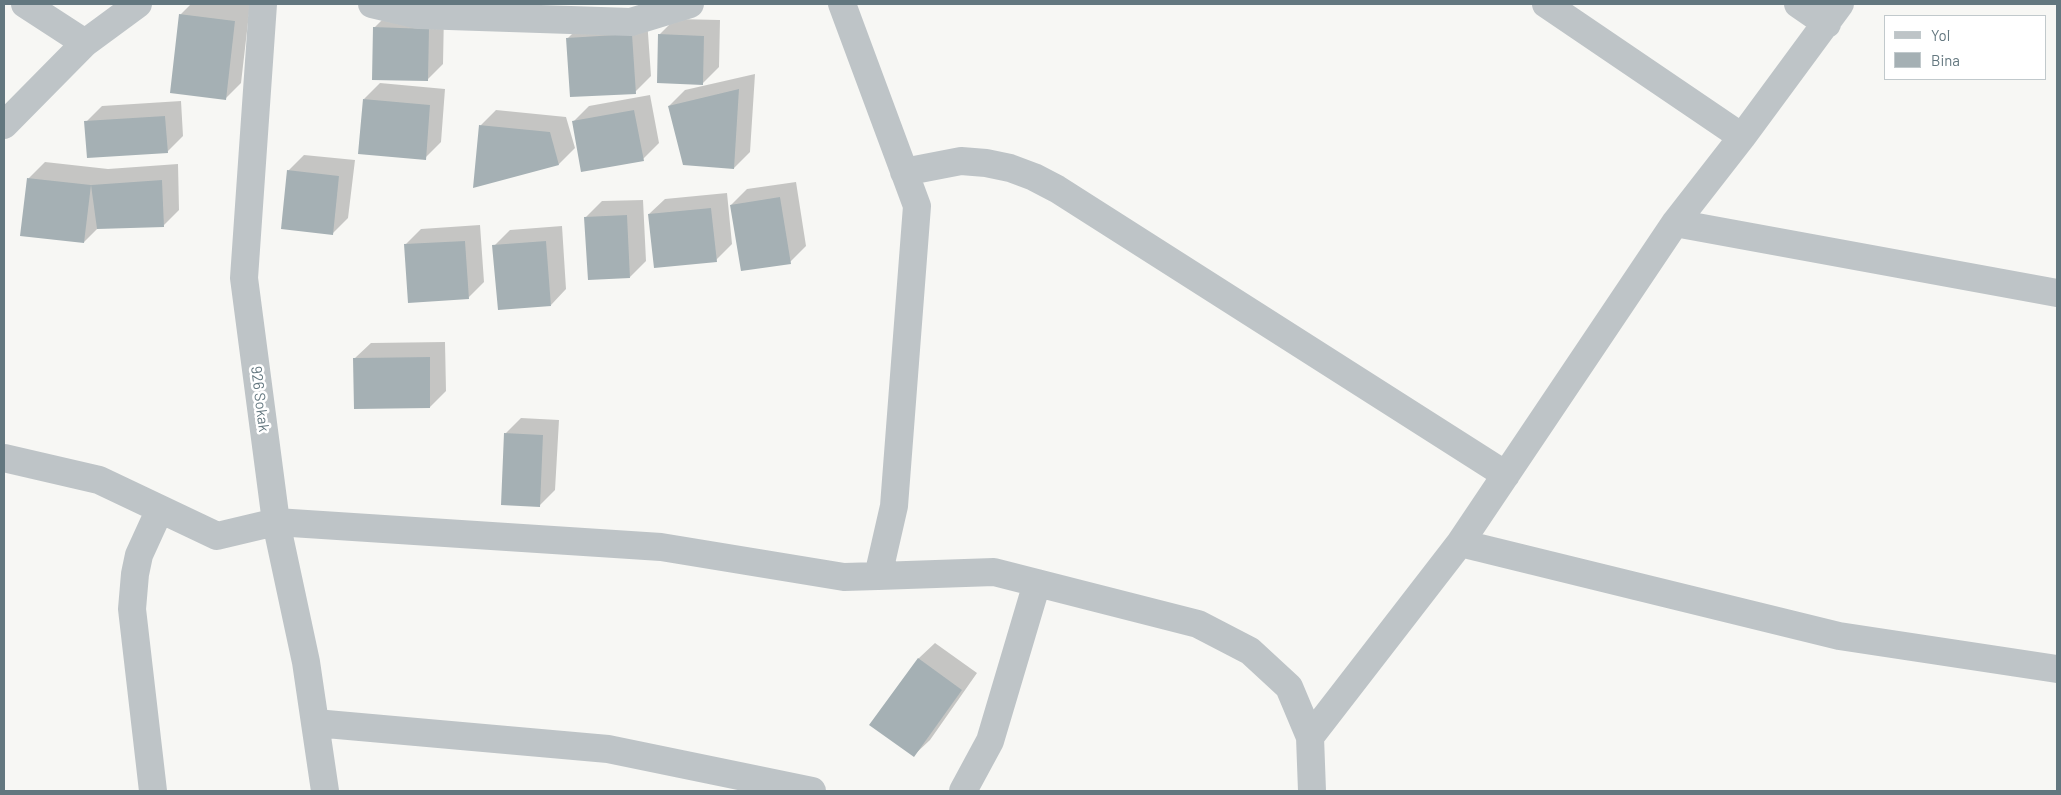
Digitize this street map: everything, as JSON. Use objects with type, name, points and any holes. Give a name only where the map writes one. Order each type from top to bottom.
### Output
[{"type":"street","points":[[25,4],[84,43]]},
{"type":"street","points":[[4,124],[84,43],[138,4]]},
{"type":"street","name":"926 Sokak","points":[[263,4],[244,278],[276,522],[306,662],[325,791]]},
{"type":"street","points":[[372,4],[419,15],[631,22],[690,4]]},
{"type":"street","points":[[842,4],[917,206],[894,506],[878,576]]},
{"type":"street","points":[[1546,4],[1742,137]]},
{"type":"street","points":[[1310,737],[1460,543],[1675,223],[1834,14],[1798,4]]},
{"type":"street","points":[[904,172],[961,160],[986,162],[1034,177],[1057,189],[1506,475]]},
{"type":"street","points":[[1675,223],[2057,292]]},
{"type":"street","points":[[4,458],[99,480],[216,536],[276,522],[661,547],[844,578],[994,572],[1198,624],[1250,652],[1289,687],[1310,737],[1312,791]]},
{"type":"street","points":[[153,791],[132,609],[135,574],[139,555],[160,509]]},
{"type":"street","points":[[1460,543],[1839,636],[2057,669]]},
{"type":"street","points":[[963,791],[990,741],[1037,583]]},
{"type":"street","points":[[315,723],[608,749],[812,791]]},
{"type":"building","points":[[179,14],[235,21],[226,100],[170,93]]},
{"type":"building","points":[[373,27],[429,29],[428,81],[372,80]]},
{"type":"building","points":[[632,34],[636,94],[570,97],[566,38]]},
{"type":"building","points":[[658,34],[704,36],[703,85],[657,83]]},
{"type":"building","points":[[739,89],[734,169],[683,165],[668,106]]},
{"type":"building","points":[[363,99],[430,105],[426,160],[358,154]]},
{"type":"building","points":[[634,110],[644,161],[581,172],[572,121]]},
{"type":"building","points":[[165,116],[168,153],[87,158],[84,121]]},
{"type":"building","points":[[479,125],[550,132],[559,165],[473,188]]},
{"type":"building","points":[[287,170],[339,176],[333,235],[281,229]]},
{"type":"building","points":[[27,178],[91,185],[84,243],[20,236]]},
{"type":"building","points":[[162,180],[164,227],[97,229],[91,185]]},
{"type":"building","points":[[780,197],[791,264],[741,271],[730,205]]},
{"type":"building","points":[[711,208],[717,262],[654,268],[648,214]]},
{"type":"building","points":[[627,215],[630,278],[588,280],[584,217]]},
{"type":"building","points":[[465,241],[469,299],[408,303],[404,244]]},
{"type":"building","points":[[546,241],[551,306],[498,310],[492,245]]},
{"type":"building","points":[[430,357],[430,408],[354,409],[353,358]]},
{"type":"building","points":[[504,433],[543,435],[540,507],[501,505]]},
{"type":"building","points":[[918,658],[962,690],[914,757],[869,725]]}]
